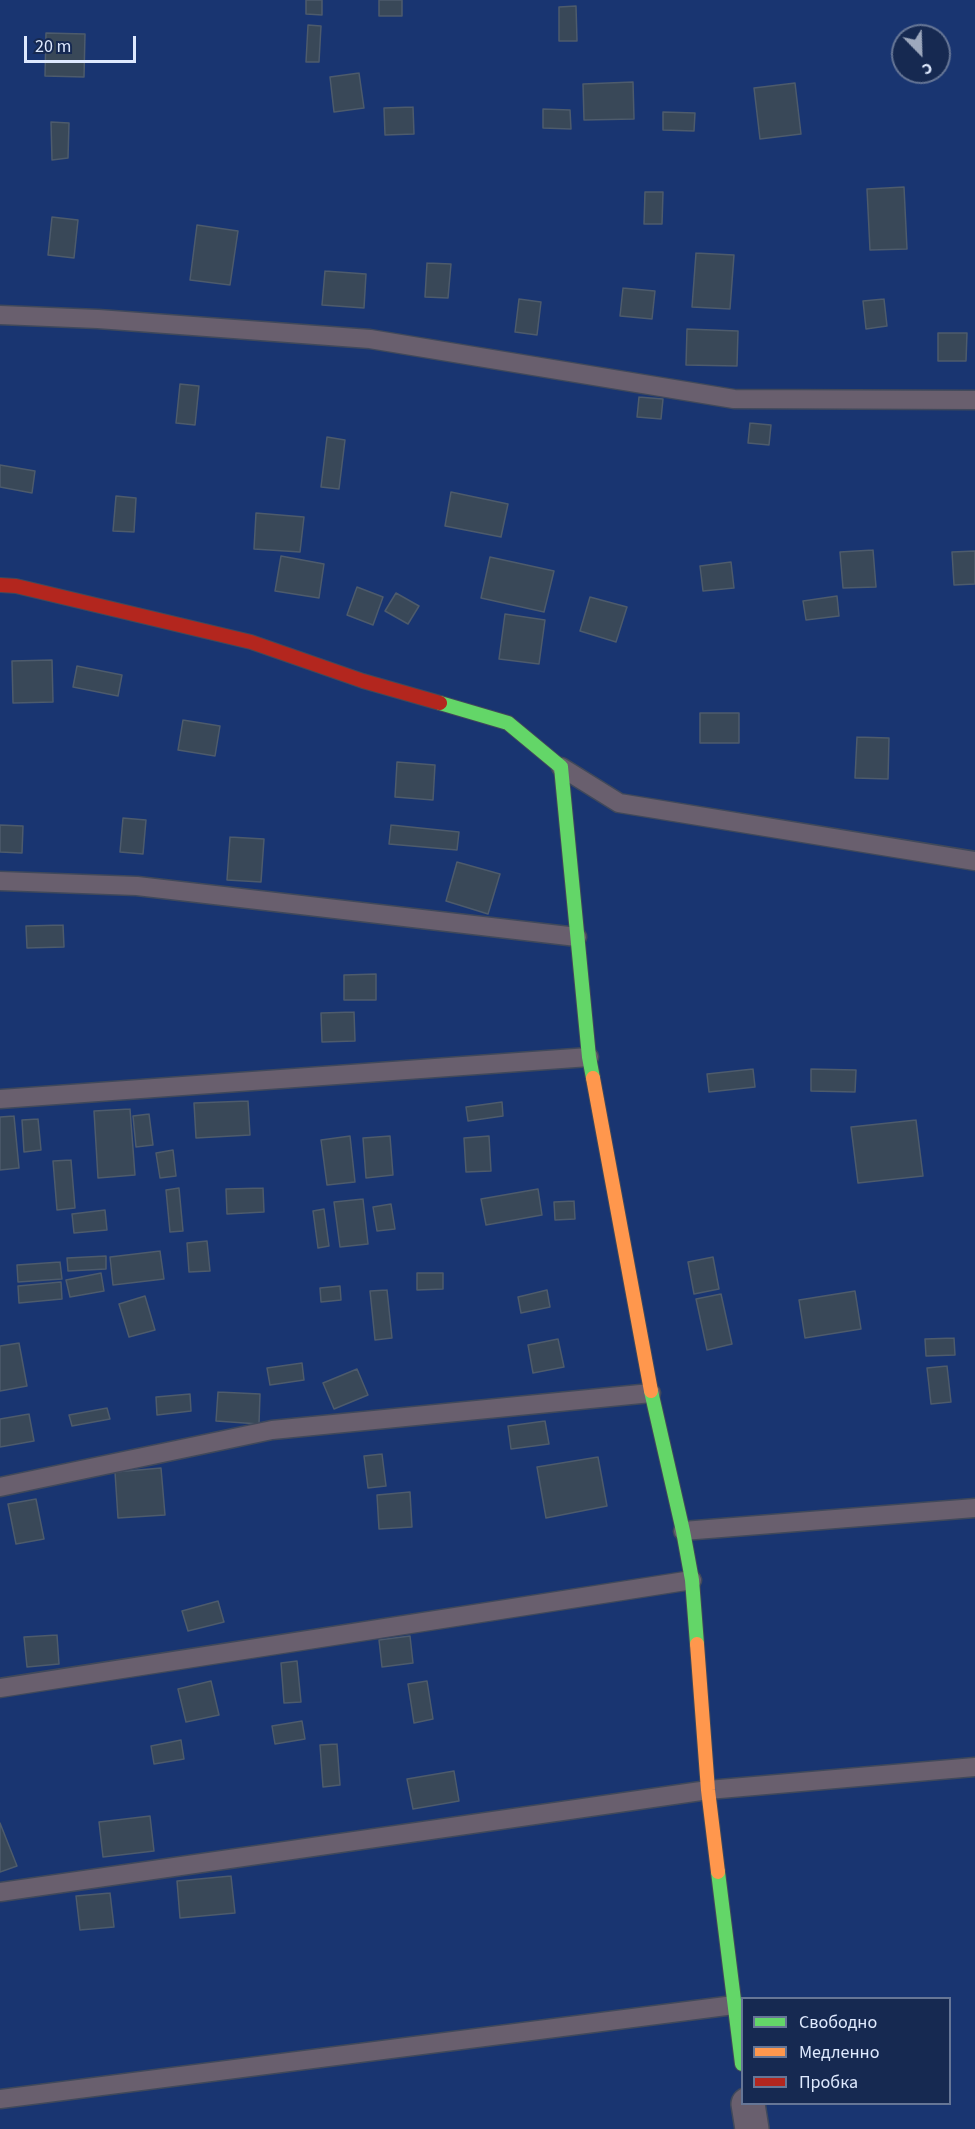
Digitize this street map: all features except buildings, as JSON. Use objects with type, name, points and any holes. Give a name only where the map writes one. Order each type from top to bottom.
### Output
[{"type":"street","points":[[0,585],[16,586],[251,642],[363,681],[508,723],[561,767],[589,1057],[651,1393],[692,1580],[708,1790],[741,2057]]},
{"type":"street","points":[[748,2105],[752,2129]]},
{"type":"lane","points":[[0,315],[110,320],[370,339],[734,399],[975,400]]},
{"type":"lane","points":[[561,767],[619,803],[975,861]]},
{"type":"lane","points":[[0,881],[137,886],[577,937]]},
{"type":"lane","points":[[0,1100],[589,1057]]},
{"type":"lane","points":[[0,1487],[272,1430],[651,1393]]},
{"type":"lane","points":[[683,1531],[975,1508]]},
{"type":"lane","points":[[0,1688],[692,1580]]},
{"type":"lane","points":[[0,1892],[708,1790],[975,1767]]},
{"type":"lane","points":[[0,2099],[734,2005]]},
{"type":"shaded area","points":[[0,0],[975,0],[975,2129],[0,2129]]},
{"type":"traffic: fast","points":[[440,703],[508,723],[561,767],[589,1057],[593,1078]]},
{"type":"traffic: fast","points":[[651,1391],[692,1580],[697,1644]]},
{"type":"traffic: fast","points":[[718,1872],[741,2056]]},
{"type":"traffic: slow","points":[[593,1078],[651,1391]]},
{"type":"traffic: slow","points":[[697,1644],[708,1790],[718,1872]]},
{"type":"traffic: jam","points":[[0,585],[16,586],[251,642],[363,681],[440,703]]}]
